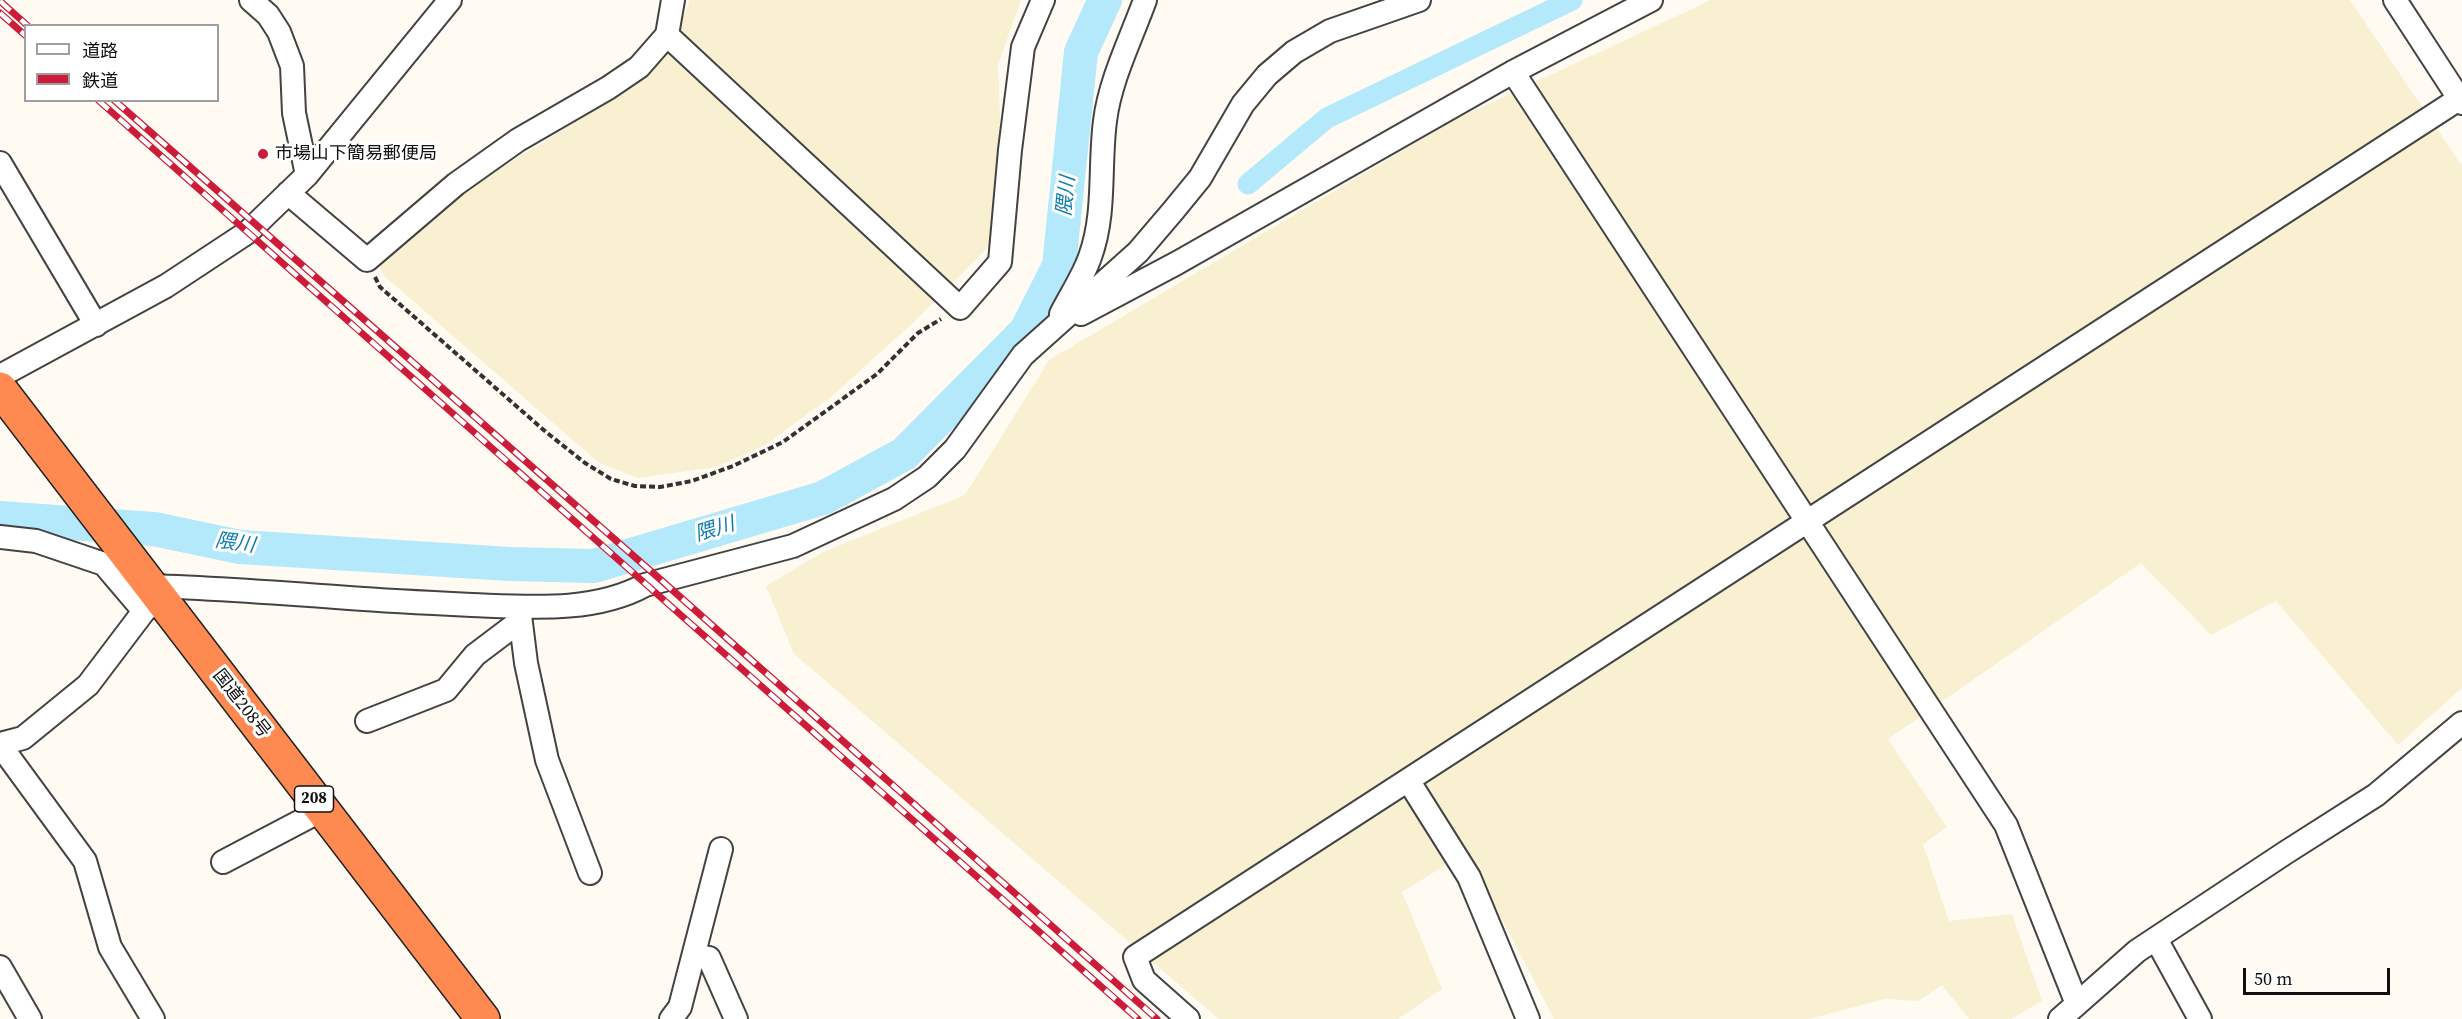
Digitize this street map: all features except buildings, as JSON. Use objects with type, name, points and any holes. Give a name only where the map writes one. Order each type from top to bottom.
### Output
[{"type":"highway","name":"国道208号","points":[[0,389],[149,594],[483,1019]]},
{"type":"street","points":[[252,0],[268,15],[279,32],[291,66],[294,113],[308,174]]},
{"type":"street","points":[[0,376],[166,286],[235,242],[308,174],[450,0]]},
{"type":"street","points":[[288,193],[367,260],[465,177],[518,140],[608,88],[639,67],[667,35],[674,0]]},
{"type":"street","points":[[667,35],[960,308],[1000,262],[1010,150],[1023,47],[1043,0]]},
{"type":"street","points":[[1053,328],[1090,258],[1097,232],[1101,199],[1104,122],[1110,94],[1145,0]]},
{"type":"street","points":[[0,537],[36,541],[104,564],[149,594],[520,614],[630,593],[653,582],[793,546],[894,499],[927,477],[955,449],[1023,356],[1137,252],[1173,211],[1200,178],[1243,104],[1267,75],[1294,52],[1330,31],[1419,0]]},
{"type":"street","points":[[1053,328],[1177,263],[1513,72],[1651,0]]},
{"type":"street","points":[[1188,1019],[1144,980],[1135,957],[2461,100],[2395,0]]},
{"type":"street","points":[[1513,72],[2006,825],[2068,1012],[2138,951],[2376,795],[2462,723]]},
{"type":"street","points":[[0,163],[96,325]]},
{"type":"street","points":[[149,594],[88,686],[23,738],[0,745],[85,861],[110,947],[153,1019]]},
{"type":"street","points":[[367,721],[446,690],[475,655],[520,614]]},
{"type":"street","points":[[520,614],[526,663],[547,760],[590,873]]},
{"type":"street","points":[[1408,780],[1469,876],[1528,1019]]},
{"type":"street","points":[[223,862],[321,810]]},
{"type":"street","points":[[671,1019],[680,1007],[721,849]]},
{"type":"street","points":[[2156,939],[2200,1019]]},
{"type":"street","points":[[694,954],[710,958],[736,1019]]},
{"type":"street","points":[[0,967],[9,1004],[30,1019]]},
{"type":"path","points":[[367,260],[380,287],[546,432],[585,463],[611,479],[635,486],[660,487],[692,482],[733,466],[783,442],[877,374],[918,333],[960,308]]},
{"type":"shaded area","points":[[690,0],[1021,0],[998,65],[1003,191],[988,247],[916,320],[831,397],[765,445],[717,467],[637,478],[598,462],[383,275],[378,260],[472,186],[605,104],[658,52],[684,16]]},
{"type":"shaded area","points":[[1711,0],[2350,0],[2462,166],[2462,688],[2398,745],[2276,601],[2211,635],[2141,563],[1888,739],[1947,827],[1923,844],[1949,921],[2012,914],[2042,1001],[2011,1019],[1969,1019],[1942,985],[1918,1001],[1885,999],[1809,1019],[1554,1019],[1467,852],[1402,892],[1442,989],[1398,1019],[1219,1019],[794,654],[766,586],[823,552],[965,495],[1049,360],[1458,118]]},
{"type":"waterway","name":"隈川","points":[[0,518],[154,529],[240,547],[510,564],[594,566],[823,498],[904,454],[1026,331],[1059,266],[1081,52],[1105,0]]},
{"type":"waterway","points":[[1248,184],[1327,118],[1572,0]]},
{"type":"railway","points":[[0,1],[26,24]]},
{"type":"railway","points":[[0,13],[24,34]]},
{"type":"railway","points":[[100,102],[1138,1019]]},
{"type":"railway","points":[[116,102],[1157,1019]]},
{"type":"place","name":"市場山下簡易郵便局","points":[[263,154]]}]
